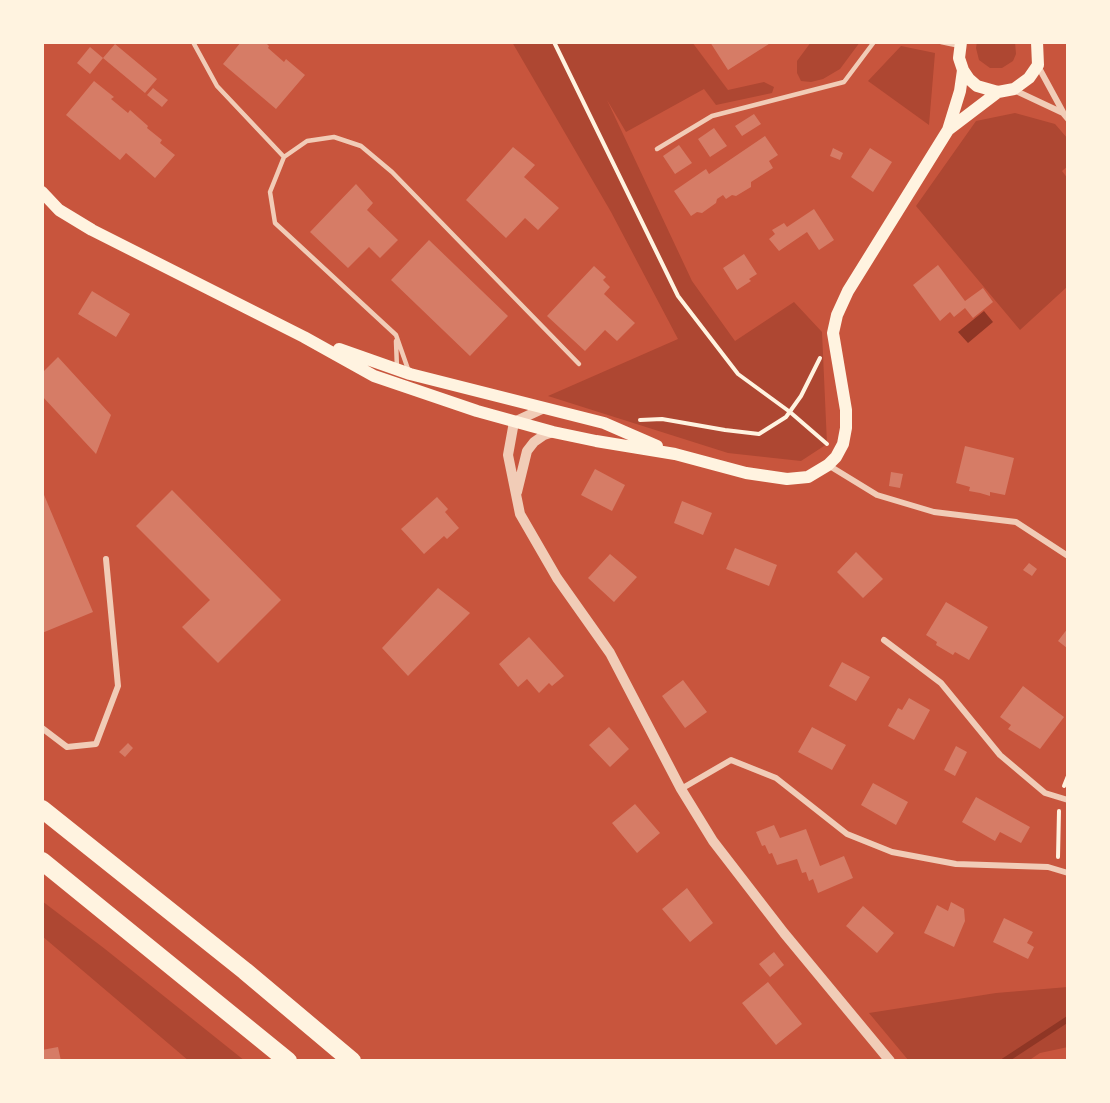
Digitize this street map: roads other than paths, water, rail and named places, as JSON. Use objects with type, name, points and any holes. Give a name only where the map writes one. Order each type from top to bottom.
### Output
[{"type":"highway","points":[[42,809],[245,971],[352,1061]]},
{"type":"highway","points":[[42,861],[288,1061]]},
{"type":"main road","points":[[960,44],[959,58],[969,79],[977,86],[998,92],[1014,89],[1029,78],[1038,65],[1037,42]]},
{"type":"main road","points":[[42,192],[59,210],[92,230],[304,337],[374,376],[514,422],[553,432],[675,454],[746,473],[787,479],[808,477],[828,465],[840,449],[846,428],[846,410],[833,333],[837,315],[848,291],[948,130],[960,92],[963,70]]},
{"type":"main road","points":[[948,130],[998,92]]},
{"type":"main road","points":[[304,337],[410,374],[604,423],[675,454]]},
{"type":"street","points":[[1038,65],[1068,119]]},
{"type":"street","points":[[1014,89],[1063,113]]},
{"type":"street","points":[[542,409],[514,422],[508,455],[520,514],[557,578],[610,654],[681,789],[713,841],[732,868],[890,1061]]},
{"type":"street","points":[[515,498],[527,451],[544,435],[553,432]]},
{"type":"street","points":[[828,465],[877,495],[934,512],[1016,522],[1068,556]]},
{"type":"street","points":[[42,728],[67,747],[96,744],[118,686],[106,559]]},
{"type":"street","points":[[884,639],[941,683],[1000,755],[1045,793],[1068,800]]},
{"type":"street","points":[[681,789],[731,760],[776,778],[847,834],[892,852],[956,864],[1048,867],[1068,873]]},
{"type":"lane","points":[[193,42],[217,86],[284,157]]},
{"type":"lane","points":[[657,149],[712,116],[844,82],[874,42]]},
{"type":"lane","points":[[941,42],[960,44]]},
{"type":"lane","points":[[410,374],[396,335],[275,223],[270,192],[284,157],[307,141],[334,137],[361,146],[392,172],[579,363]]},
{"type":"lane","points":[[396,335],[397,370]]},
{"type":"waterway","points":[[1004,1061],[1068,1019]]}]
